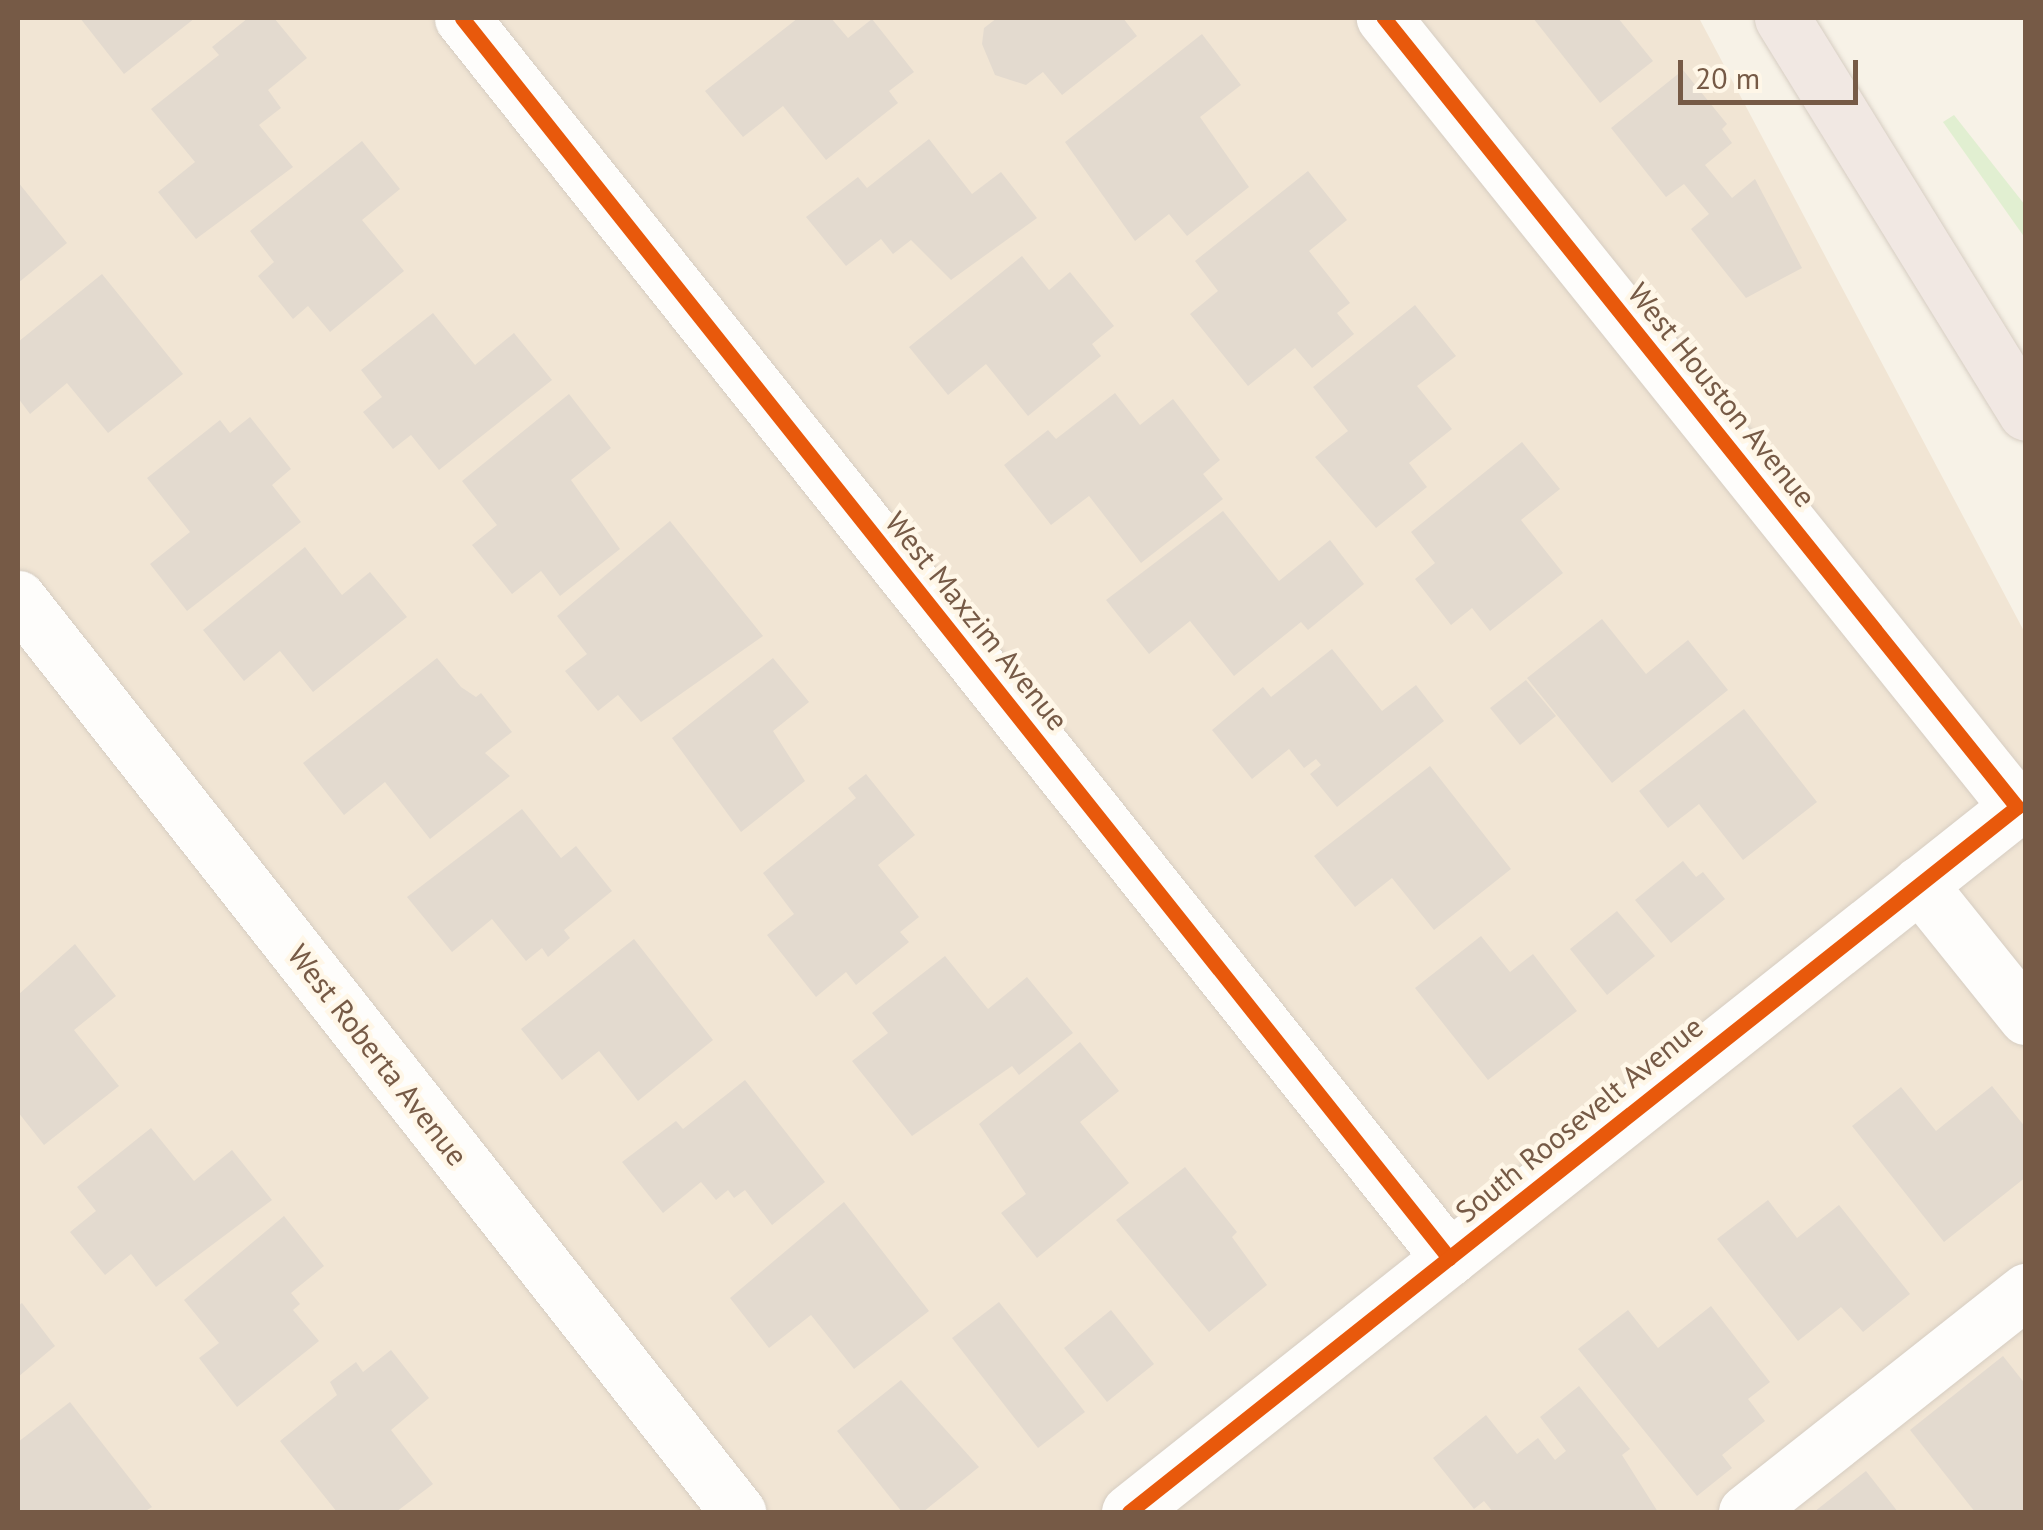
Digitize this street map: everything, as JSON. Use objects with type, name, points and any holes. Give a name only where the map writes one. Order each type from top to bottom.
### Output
[{"type":"highway","points":[[1782,18],[2026,414]]},
{"type":"street","name":"West Maxzim Avenue","points":[[462,18],[1449,1258]]},
{"type":"street","name":"West Houston Avenue","points":[[1384,18],[2017,807]]},
{"type":"street","name":"West Roberta Avenue","points":[[18,598],[738,1512]]},
{"type":"street","name":"South Roosevelt Avenue","points":[[1129,1512],[2017,807]]},
{"type":"street","points":[[1919,884],[2026,1017]]},
{"type":"street","points":[[1746,1512],[2026,1290]]},
{"type":"shaded area","points":[[18,18],[1699,18],[2025,633],[2025,1512],[18,1512]]},
{"type":"green space","points":[[1954,115],[2025,205],[2025,238],[1943,122]]},
{"type":"building","points":[[80,18],[195,18],[124,74]]},
{"type":"building","points":[[248,18],[274,18],[307,58],[268,90],[281,108],[259,125],[293,167],[196,239],[158,192],[195,162],[151,109],[219,55],[212,47]]},
{"type":"building","points":[[798,18],[831,18],[848,38],[872,19],[914,72],[889,91],[898,103],[826,160],[783,106],[743,137],[705,91]]},
{"type":"building","points":[[997,18],[1123,18],[1137,36],[1062,95],[1043,72],[1026,85],[995,75],[982,44],[984,28]]},
{"type":"building","points":[[1533,18],[1618,18],[1653,61],[1600,103]]},
{"type":"building","points":[[1202,34],[1241,85],[1200,117],[1249,187],[1187,236],[1169,214],[1135,241],[1065,142]]},
{"type":"building","points":[[1683,70],[1727,124],[1722,129],[1732,143],[1705,165],[1732,198],[1755,179],[1802,268],[1746,298],[1691,229],[1709,214],[1684,184],[1666,197],[1611,128]]},
{"type":"building","points":[[929,139],[972,194],[1001,172],[1037,218],[951,280],[911,240],[893,254],[881,239],[846,266],[806,217],[858,177],[867,188]]},
{"type":"building","points":[[362,141],[400,189],[362,220],[404,271],[330,332],[308,306],[293,319],[258,276],[274,262],[250,231]]},
{"type":"building","points":[[1308,171],[1347,220],[1309,251],[1350,303],[1337,313],[1354,334],[1312,368],[1295,348],[1248,386],[1190,314],[1218,291],[1195,261]]},
{"type":"building","points":[[18,182],[67,243],[18,283]]},
{"type":"building","points":[[1022,256],[1049,290],[1070,272],[1114,326],[1092,344],[1101,356],[1028,416],[986,364],[948,395],[909,347]]},
{"type":"building","points":[[102,274],[183,374],[108,433],[67,383],[30,414],[18,398],[18,342]]},
{"type":"building","points":[[1415,305],[1456,356],[1417,386],[1452,429],[1409,463],[1427,487],[1376,528],[1315,457],[1348,431],[1313,387]]},
{"type":"building","points":[[433,313],[475,365],[514,333],[552,380],[439,470],[411,435],[393,449],[363,412],[382,397],[361,370]]},
{"type":"building","points":[[1115,393],[1140,425],[1173,399],[1220,460],[1203,474],[1223,499],[1141,563],[1089,496],[1051,525],[1004,465],[1048,430],[1056,439]]},
{"type":"building","points":[[569,394],[611,448],[571,480],[620,549],[560,596],[541,571],[512,594],[472,545],[497,525],[462,481]]},
{"type":"building","points":[[250,417],[291,469],[272,485],[301,522],[187,611],[150,564],[190,532],[147,478],[220,420],[230,433]]},
{"type":"building","points":[[1522,442],[1560,489],[1521,520],[1563,573],[1490,631],[1472,608],[1451,625],[1415,579],[1435,563],[1411,532]]},
{"type":"building","points":[[1223,511],[1279,581],[1330,540],[1364,584],[1308,630],[1301,622],[1234,676],[1190,621],[1149,654],[1106,600]]},
{"type":"building","points":[[670,521],[763,636],[641,722],[618,695],[598,711],[565,671],[587,654],[557,616]]},
{"type":"building","points":[[305,547],[342,595],[370,572],[407,617],[313,692],[280,651],[244,681],[203,630]]},
{"type":"building","points":[[1602,619],[1646,674],[1688,640],[1728,690],[1612,783],[1527,678]]},
{"type":"building","points":[[1332,649],[1382,711],[1416,685],[1444,721],[1337,807],[1310,774],[1321,765],[1316,759],[1304,768],[1289,749],[1252,779],[1212,730],[1263,687],[1271,697]]},
{"type":"building","points":[[437,658],[461,687],[476,697],[481,693],[512,732],[485,753],[510,776],[430,839],[385,782],[344,815],[303,763]]},
{"type":"building","points":[[773,658],[809,702],[773,731],[805,781],[741,832],[672,738]]},
{"type":"building","points":[[1526,680],[1556,716],[1520,745],[1490,708]]},
{"type":"building","points":[[1744,709],[1817,802],[1743,860],[1699,804],[1668,828],[1639,791]]},
{"type":"building","points":[[1430,766],[1511,869],[1434,930],[1392,878],[1355,907],[1314,856]]},
{"type":"building","points":[[866,774],[915,835],[878,865],[919,917],[900,932],[909,942],[856,985],[846,972],[816,997],[767,935],[794,914],[763,873],[856,798],[848,788]]},
{"type":"building","points":[[522,809],[561,858],[576,846],[612,891],[564,930],[570,938],[548,957],[542,948],[526,961],[492,919],[452,952],[407,897]]},
{"type":"building","points":[[1683,861],[1696,877],[1703,872],[1725,899],[1671,943],[1635,900]]},
{"type":"building","points":[[1617,911],[1655,956],[1607,995],[1570,949]]},
{"type":"building","points":[[1481,936],[1510,972],[1533,954],[1577,1011],[1488,1080],[1415,988]]},
{"type":"building","points":[[634,939],[713,1040],[638,1101],[599,1051],[562,1080],[521,1029]]},
{"type":"building","points":[[75,944],[116,996],[74,1030],[119,1086],[44,1145],[18,1112],[18,995]]},
{"type":"building","points":[[945,956],[988,1009],[1027,977],[1073,1033],[1019,1075],[1012,1066],[912,1136],[852,1061],[888,1033],[872,1013]]},
{"type":"building","points":[[1080,1042],[1119,1091],[1080,1122],[1129,1183],[1037,1258],[1001,1213],[1026,1194],[979,1124]]},
{"type":"building","points":[[745,1080],[825,1182],[772,1225],[745,1190],[734,1198],[728,1190],[716,1200],[701,1182],[663,1213],[622,1162],[676,1121],[683,1129]]},
{"type":"building","points":[[1992,1086],[2026,1128],[2026,1177],[1944,1242],[1852,1126],[1901,1087],[1936,1131]]},
{"type":"building","points":[[151,1128],[194,1181],[232,1150],[272,1200],[156,1287],[131,1254],[105,1275],[70,1232],[96,1211],[77,1187]]},
{"type":"building","points":[[1185,1167],[1237,1232],[1232,1237],[1267,1285],[1209,1332],[1116,1220]]},
{"type":"building","points":[[1768,1200],[1797,1238],[1839,1205],[1910,1294],[1863,1332],[1841,1307],[1798,1341],[1717,1239]]},
{"type":"building","points":[[844,1202],[929,1311],[854,1369],[811,1315],[769,1348],[730,1298]]},
{"type":"building","points":[[284,1216],[324,1266],[291,1293],[300,1304],[293,1310],[319,1341],[237,1407],[199,1358],[219,1343],[184,1300]]},
{"type":"building","points":[[999,1302],[1085,1412],[1038,1448],[952,1338]]},
{"type":"building","points":[[22,1303],[55,1346],[18,1377],[18,1306]]},
{"type":"building","points":[[1711,1306],[1770,1382],[1748,1399],[1765,1421],[1722,1455],[1732,1468],[1697,1496],[1578,1349],[1628,1310],[1658,1348]]},
{"type":"building","points":[[1111,1310],[1154,1364],[1107,1402],[1064,1348]]},
{"type":"building","points":[[391,1350],[429,1398],[391,1430],[433,1484],[396,1512],[337,1512],[280,1441],[337,1395],[330,1382],[356,1362],[363,1372]]},
{"type":"building","points":[[2003,1356],[2026,1385],[2026,1512],[1975,1512],[1910,1430]]},
{"type":"building","points":[[901,1380],[979,1467],[923,1512],[902,1512],[837,1431]]},
{"type":"building","points":[[1579,1386],[1630,1449],[1622,1455],[1658,1512],[1493,1512],[1484,1501],[1474,1509],[1433,1458],[1486,1415],[1517,1454],[1538,1438],[1555,1460],[1566,1451],[1540,1417]]},
{"type":"building","points":[[70,1402],[152,1507],[144,1512],[18,1512],[18,1442]]},
{"type":"building","points":[[1866,1471],[1898,1512],[1814,1512]]},
{"type":"cycle path","points":[[462,18],[1449,1258]]},
{"type":"cycle path","points":[[1129,1512],[2017,807],[1384,18]]}]
